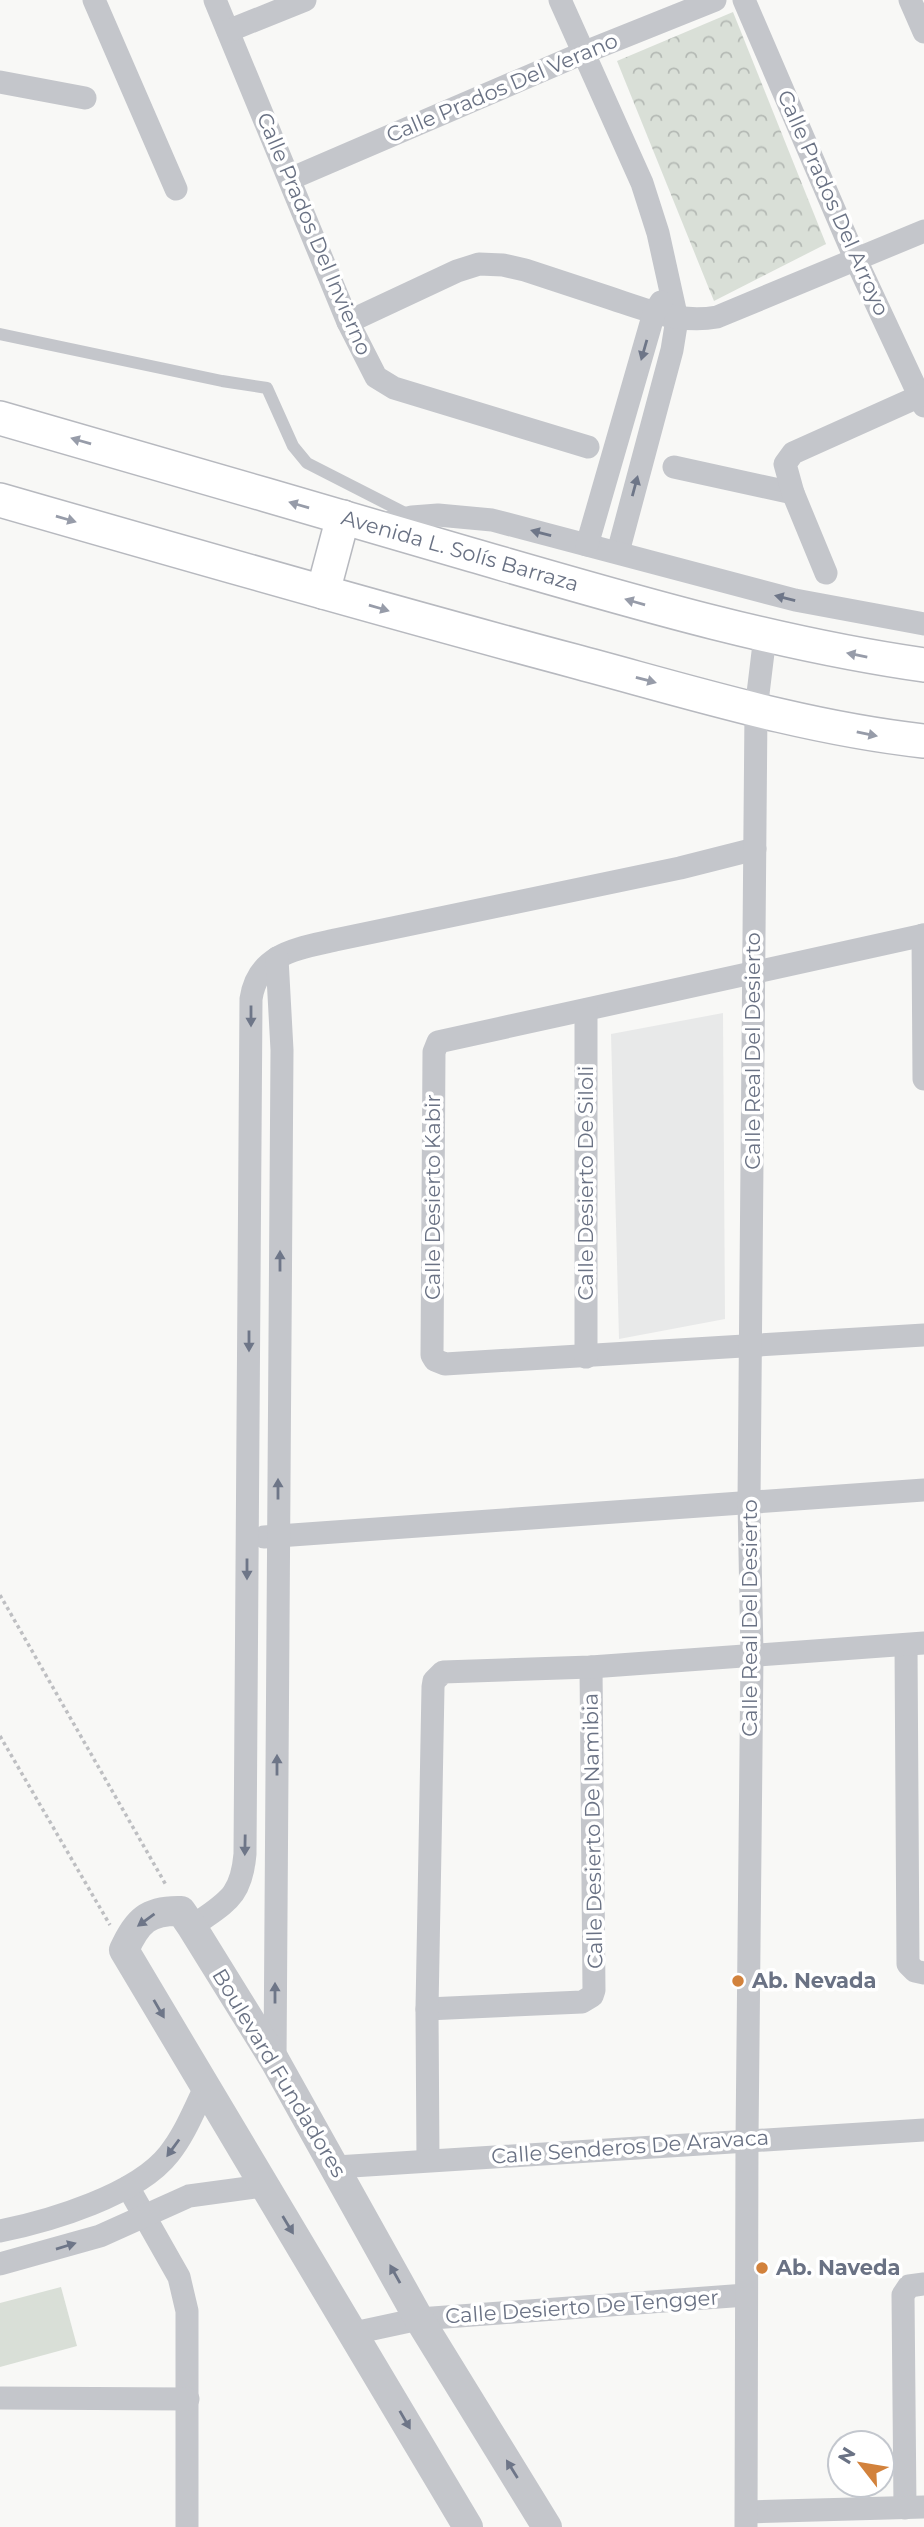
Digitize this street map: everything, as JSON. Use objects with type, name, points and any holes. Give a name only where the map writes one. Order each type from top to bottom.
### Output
[{"type":"main road","name":"Avenida L. Solís Barraza","points":[[0,418],[650,607],[765,636],[873,658],[924,665]]},
{"type":"main road","points":[[0,500],[323,592],[756,710],[879,736],[924,741]]},
{"type":"main road","points":[[323,592],[343,517]]},
{"type":"street","points":[[94,0],[176,188]]},
{"type":"street","name":"Calle Prados Del Invierno","points":[[215,0],[370,369],[384,383],[588,447]]},
{"type":"street","points":[[228,31],[305,0]]},
{"type":"street","points":[[560,0],[642,183],[661,242],[677,318],[672,351],[618,552]]},
{"type":"street","name":"Calle Prados Del Verano","points":[[290,179],[583,53],[715,0]]},
{"type":"street","name":"Calle Prados Del Arroyo","points":[[744,0],[855,258],[922,401]]},
{"type":"street","points":[[910,0],[924,32]]},
{"type":"street","points":[[3,77],[85,98]]},
{"type":"street","points":[[348,322],[457,271],[479,264],[503,265],[525,270],[654,313],[698,320],[717,317],[924,231]]},
{"type":"street","points":[[587,545],[654,313],[671,288]]},
{"type":"street","points":[[826,573],[793,494],[785,464],[793,453],[922,401]]},
{"type":"street","points":[[674,467],[793,494]]},
{"type":"street","points":[[375,526],[412,517],[460,516],[492,520],[794,600],[924,624]]},
{"type":"street","name":"Calle Real Del Desierto","points":[[747,2519],[746,2295],[752,1654],[749,1502],[756,710],[765,636]]},
{"type":"street","points":[[467,2527],[124,1950],[131,1934],[149,1916],[158,1912],[187,1919],[233,1895],[243,1876],[253,983],[258,974],[277,958],[298,950],[360,934],[680,868],[755,849]]},
{"type":"street","points":[[924,935],[924,1079]]},
{"type":"street","name":"Calle Desierto Kabir","points":[[924,935],[441,1040],[435,1045],[432,1355],[435,1360],[445,1364],[924,1335]]},
{"type":"street","points":[[275,2061],[282,1050],[277,958]]},
{"type":"street","name":"Calle Desierto De Siloli","points":[[586,1010],[586,1357]]},
{"type":"street","points":[[247,1537],[924,1490]]},
{"type":"street","points":[[915,1644],[908,1964],[915,1971],[924,1973]]},
{"type":"street","name":"Calle Desierto De Namibia","points":[[428,2160],[427,2009],[434,1681],[443,1672],[591,1667],[915,1644]]},
{"type":"street","name":"Calle Desierto De Namibia","points":[[427,2009],[582,2002],[593,1996],[591,1667]]},
{"type":"street","name":"Boulevard Fundadores","points":[[187,1919],[275,2061],[419,2319],[547,2527]]},
{"type":"street","points":[[0,2231],[66,2213],[128,2187],[152,2172],[181,2138],[205,2088]]},
{"type":"street","name":"Calle Senderos De Aravaca","points":[[336,2167],[924,2130]]},
{"type":"street","points":[[0,2264],[100,2236],[189,2196],[263,2186]]},
{"type":"street","points":[[128,2187],[169,2257],[184,2293],[187,2311],[187,2527]]},
{"type":"street","points":[[747,2519],[915,2507],[904,2295],[909,2286],[924,2284]]},
{"type":"street","name":"Calle Desierto De Tengger","points":[[354,2333],[419,2319],[746,2295]]},
{"type":"street","points":[[0,2398],[188,2399]]},
{"type":"lane","points":[[0,334],[222,382],[267,388],[293,446],[307,463],[412,517]]},
{"type":"path","points":[[0,1595],[187,1919]]},
{"type":"path","points":[[0,1736],[124,1950]]},
{"type":"shaded area","points":[[723,1013],[725,1319],[619,1339],[611,1034]]},
{"type":"green space","points":[[733,12],[826,244],[714,301],[617,61]]},
{"type":"green space","points":[[61,2287],[77,2346],[0,2367],[0,2303]]},
{"type":"place","name":"Ab. Nevada","points":[[738,1981]]},
{"type":"place","name":"Ab. Naveda","points":[[762,2268]]}]
